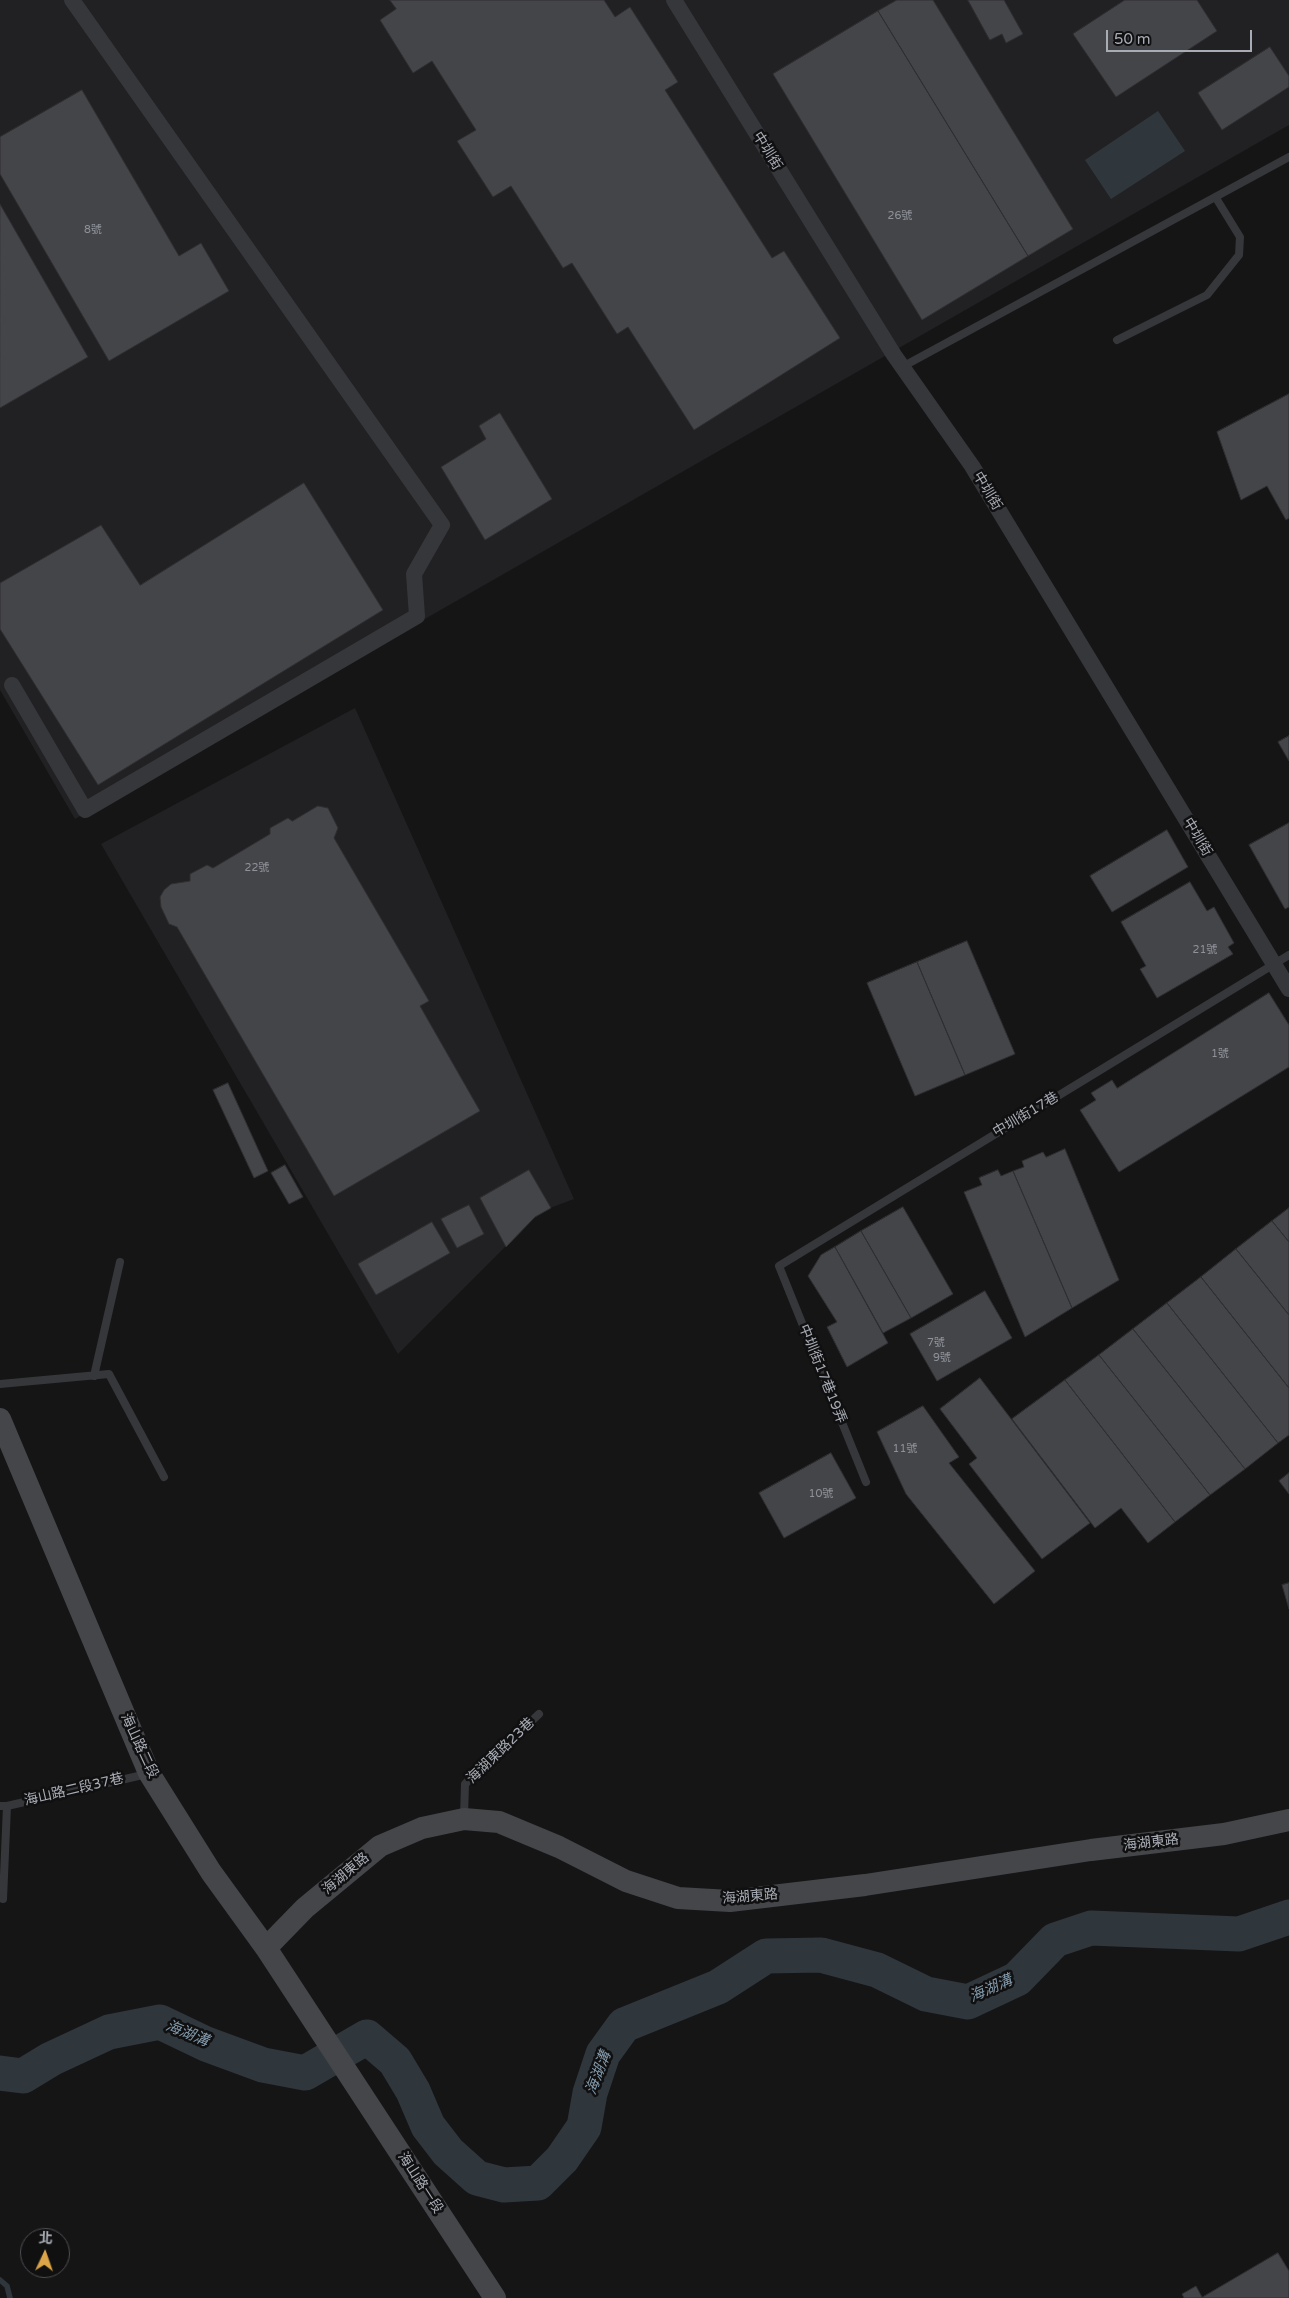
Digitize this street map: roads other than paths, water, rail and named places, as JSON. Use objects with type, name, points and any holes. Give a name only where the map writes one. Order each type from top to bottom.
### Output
[{"type":"street","points":[[12,686],[85,810],[417,616],[414,574],[442,525],[72,0]]},
{"type":"street","name":"中圳街","points":[[674,0],[902,367],[972,466],[1289,989]]},
{"type":"street","name":"海山路二段","points":[[0,1419],[149,1773],[211,1872],[266,1948],[329,2044]]},
{"type":"street","name":"海湖東路","points":[[266,1948],[306,1908],[380,1846],[422,1828],[464,1819],[499,1822],[559,1847],[626,1881],[678,1898],[730,1901],[865,1885],[1091,1850],[1224,1834],[1289,1820]]},
{"type":"street","name":"海山路一段","points":[[329,2044],[495,2298]]},
{"type":"lane","points":[[902,367],[1289,157]]},
{"type":"lane","points":[[1117,340],[1207,295],[1239,256],[1240,237],[1216,198]]},
{"type":"lane","name":"中圳街17巷","points":[[779,1266],[1289,955]]},
{"type":"lane","points":[[94,1376],[120,1262]]},
{"type":"lane","name":"中圳街17巷19弄","points":[[779,1266],[866,1482]]},
{"type":"lane","points":[[0,1384],[110,1374],[164,1477]]},
{"type":"lane","name":"海湖東路23巷","points":[[464,1819],[465,1784],[539,1714]]},
{"type":"lane","name":"海山路二段37巷","points":[[4,1806],[149,1773]]},
{"type":"lane","points":[[3,1898],[4,1806]]},
{"type":"waterway","name":"海湖溝","points":[[0,2073],[23,2076],[51,2059],[109,2032],[160,2022],[206,2044],[263,2065],[305,2073],[367,2037],[395,2061],[413,2091],[428,2126],[448,2152],[477,2178],[504,2185],[538,2183],[562,2159],[584,2127],[590,2093],[603,2054],[624,2025],[718,1987],[766,1956],[821,1955],[877,1970],[926,1994],[968,2002],[1017,1979],[1055,1940],[1091,1928],[1239,1934],[1289,1917]]},
{"type":"waterway","points":[[0,2280],[7,2286],[10,2298]]}]
